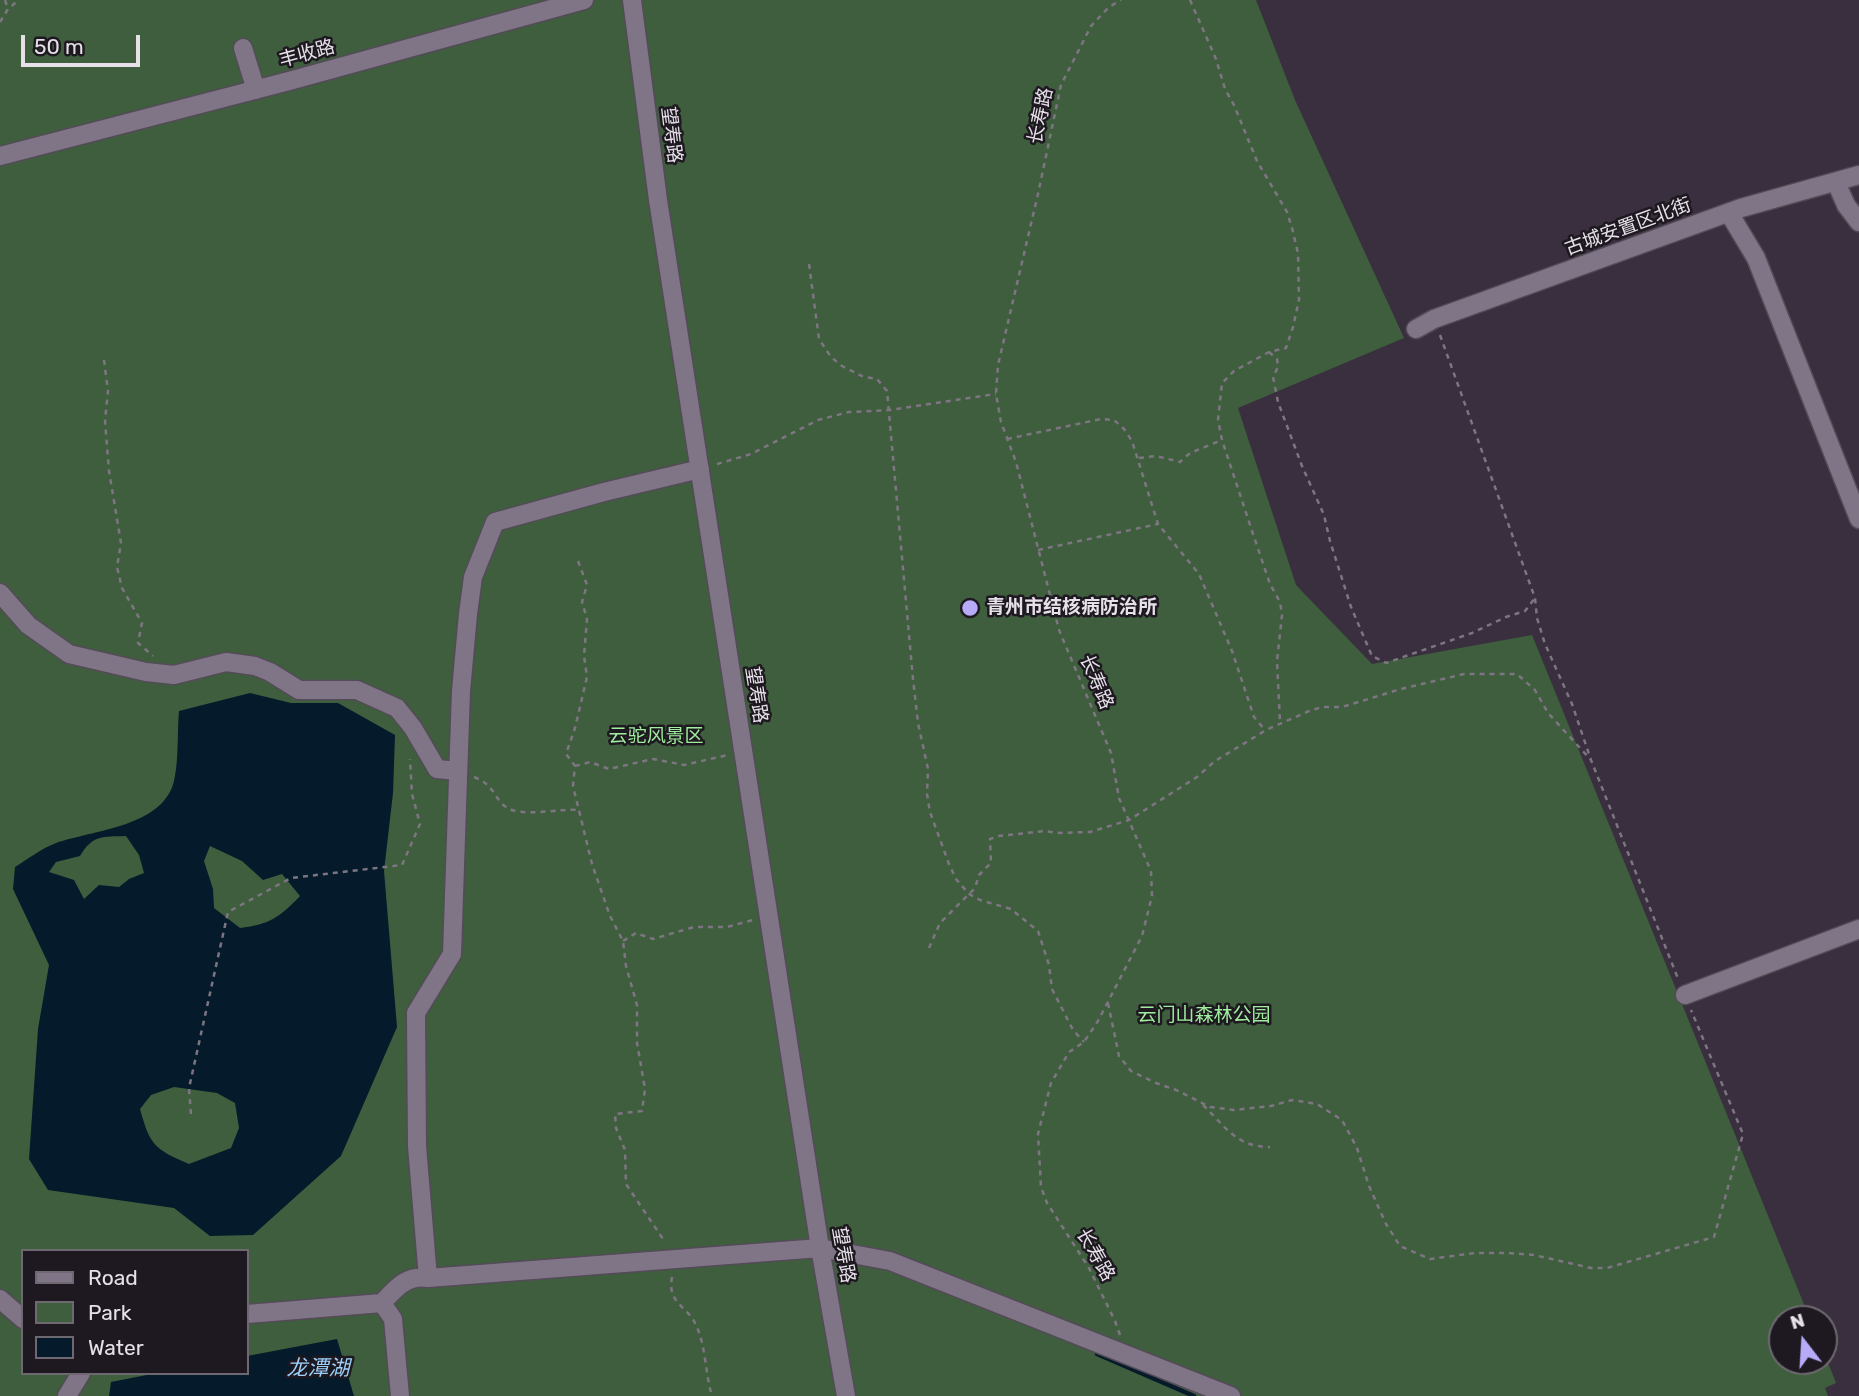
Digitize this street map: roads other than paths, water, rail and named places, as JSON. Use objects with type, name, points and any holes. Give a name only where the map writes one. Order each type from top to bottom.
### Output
[{"type":"street","name":"丰收路","points":[[0,156],[256,90],[584,0]]},
{"type":"street","name":"望寿路","points":[[632,0],[660,214],[820,1248],[846,1396]]},
{"type":"street","points":[[243,48],[256,90]]},
{"type":"street","points":[[0,142],[33,148]]},
{"type":"street","name":"古城安置区北街","points":[[1416,329],[1434,319],[1729,213],[1859,175]]},
{"type":"street","points":[[1836,182],[1846,205],[1859,222]]},
{"type":"street","points":[[1729,213],[1756,258],[1859,519]]},
{"type":"street","points":[[428,1278],[417,1146],[416,1013],[452,954],[461,691],[473,577],[495,522],[700,469]]},
{"type":"street","points":[[0,593],[28,625],[69,654],[146,672],[174,675],[226,662],[255,666],[299,690],[357,690],[397,708],[413,728],[437,769],[458,771]]},
{"type":"street","points":[[1685,995],[1859,929]]},
{"type":"street","points":[[248,1314],[382,1303],[401,1282],[419,1277],[820,1248],[890,1261],[1231,1396]]},
{"type":"street","points":[[0,1299],[21,1318]]},
{"type":"street","points":[[382,1303],[393,1319],[400,1396]]},
{"type":"street","points":[[67,1396],[78,1375]]},
{"type":"water","points":[[250,693],[291,703],[338,703],[395,735],[393,793],[384,871],[397,1027],[341,1156],[253,1235],[210,1236],[174,1208],[48,1190],[29,1159],[38,1029],[49,965],[13,889],[15,867],[51,845],[125,824],[156,808],[167,796],[174,781],[179,711]],"holes":[[[126,836],[139,855],[144,873],[119,887],[99,885],[84,899],[74,880],[49,872],[56,862],[80,856],[94,840]],[[210,846],[242,861],[263,880],[282,874],[300,896],[273,919],[240,928],[214,908],[213,889],[204,861]],[[174,1087],[217,1093],[235,1103],[239,1128],[231,1148],[189,1164],[168,1154],[151,1138],[140,1109],[151,1095]]]},
{"type":"water","name":"龙潭湖","points":[[337,1339],[354,1396],[109,1396],[111,1382],[147,1375],[248,1375],[248,1356]]},
{"type":"waterway","points":[[1097,1354],[1194,1396]]},
{"type":"place","name":"青州市结核病防治所","points":[[970,608]]},
{"type":"park label","name":"云驼风景区","points":[[656,737]]},
{"type":"park label","name":"云门山森林公园","points":[[1204,1016]]}]
